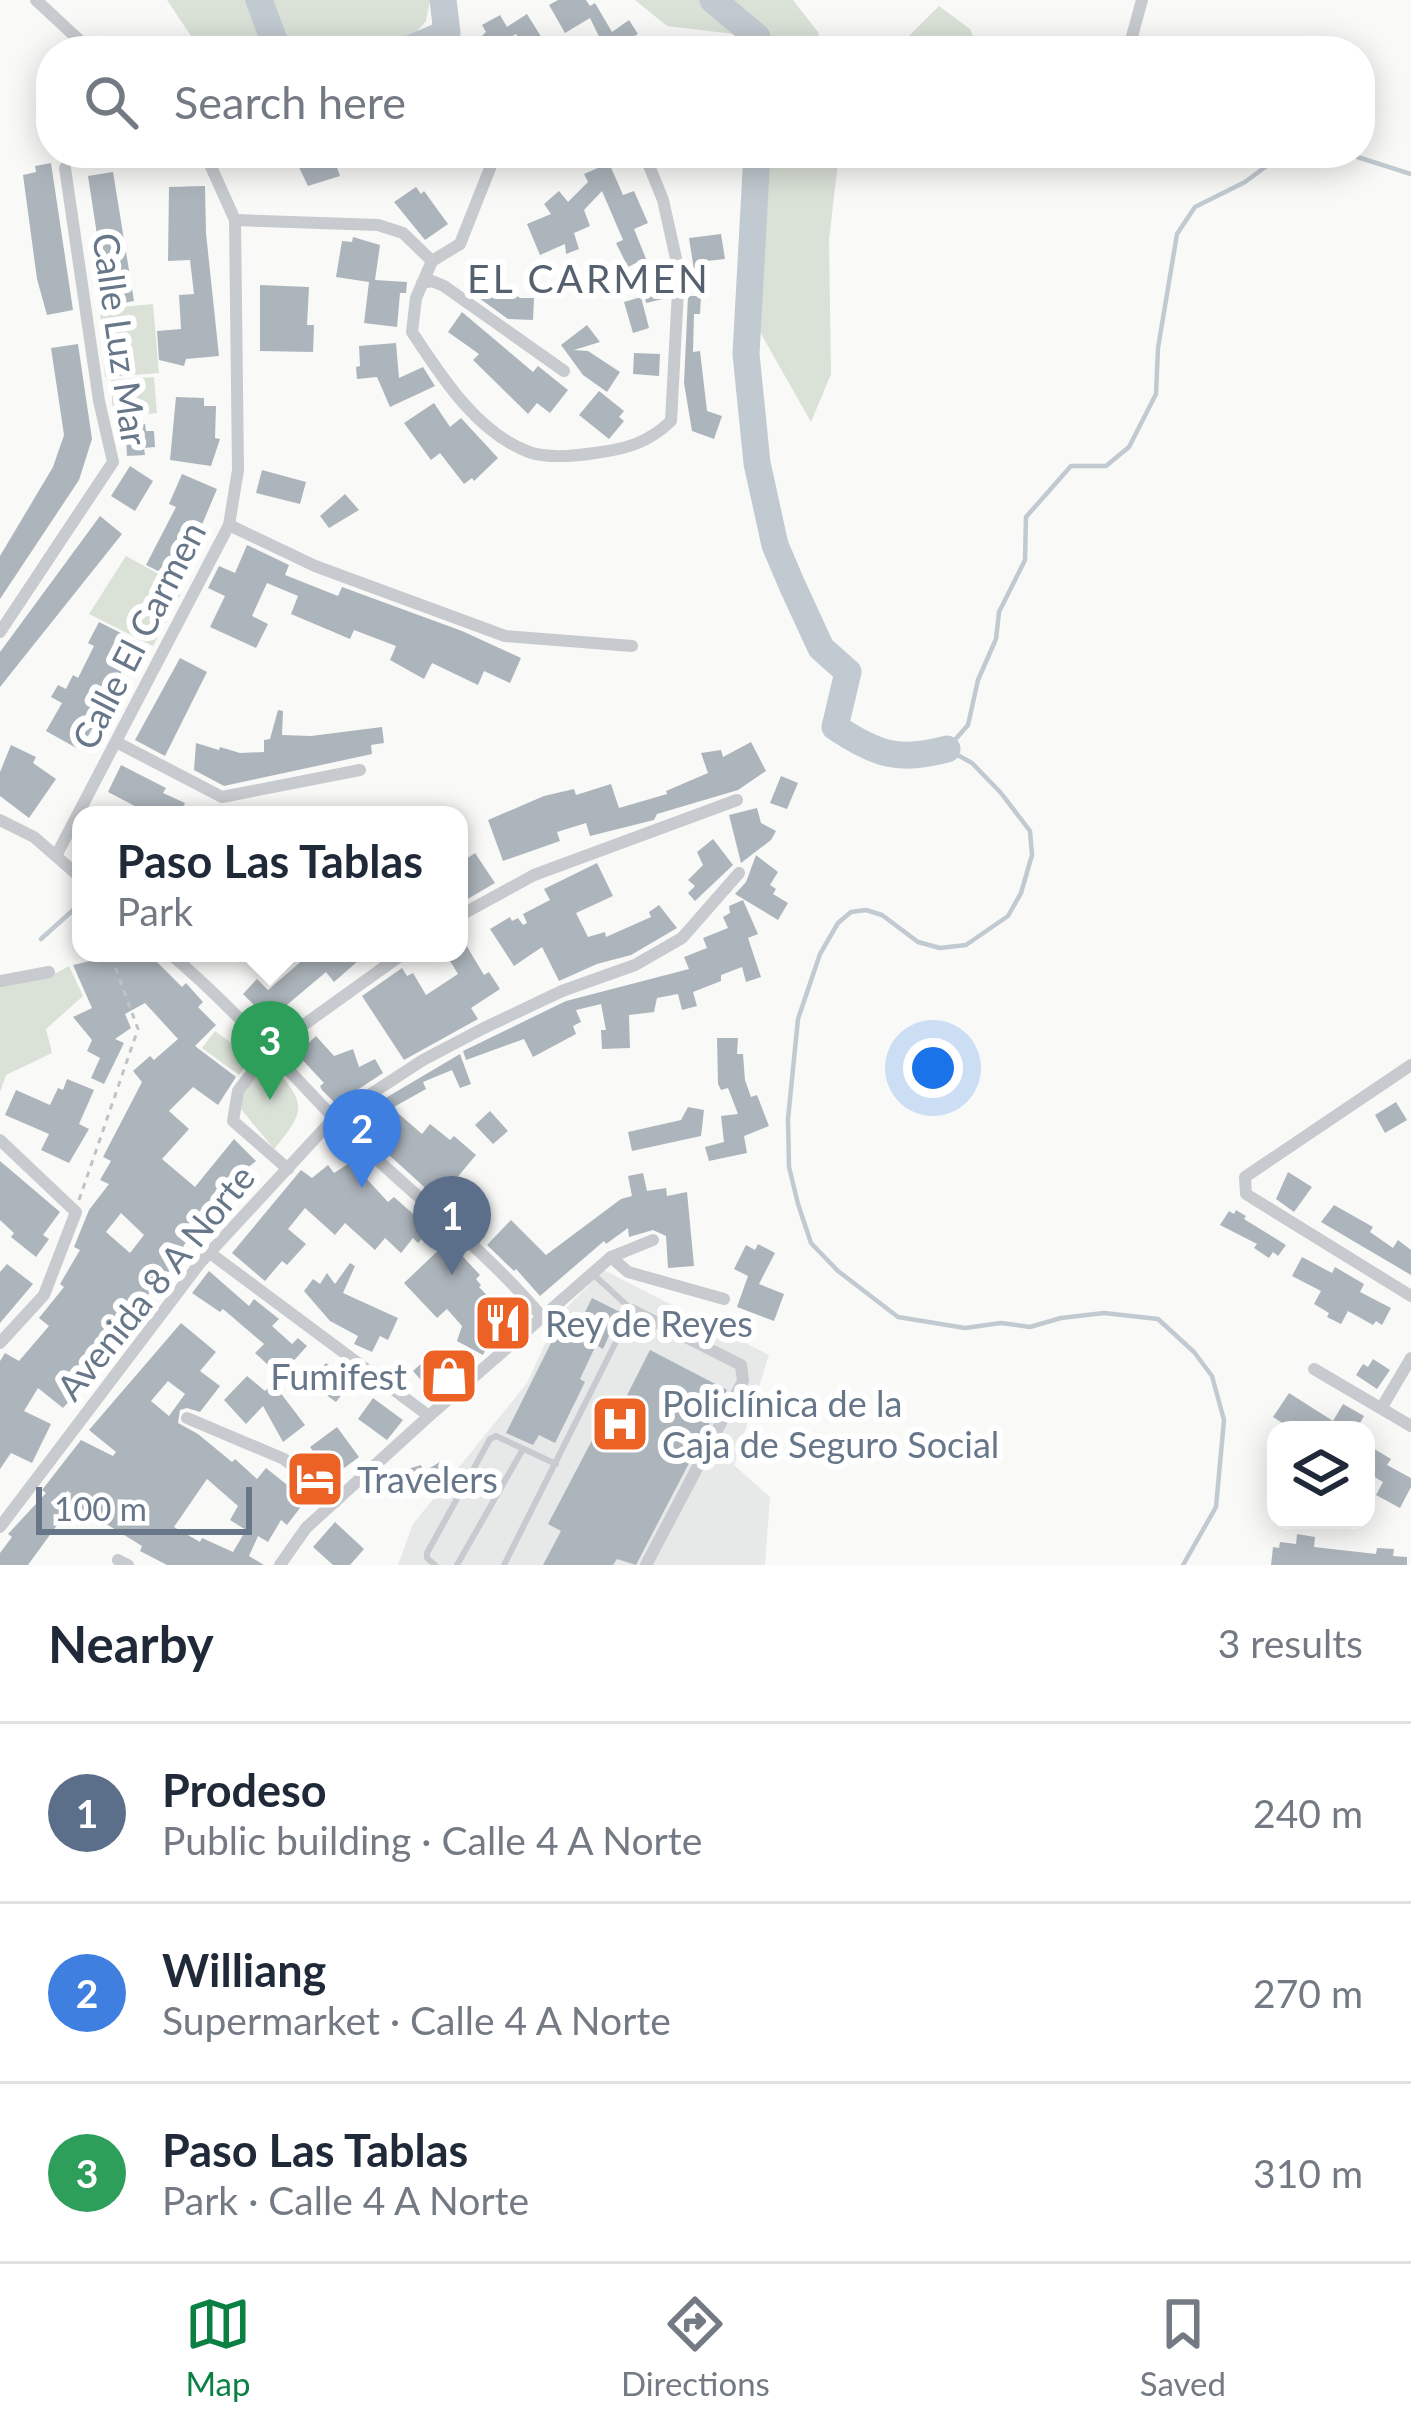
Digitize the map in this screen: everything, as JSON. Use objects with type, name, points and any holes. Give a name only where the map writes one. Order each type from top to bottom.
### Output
[{"type":"street","points":[[36,0],[75,36]]},
{"type":"street","points":[[1132,36],[1142,0]]},
{"type":"street","name":"Calle Luz Mar","points":[[0,632],[113,462],[99,401],[65,168]]},
{"type":"street","name":"Calle El Carmen","points":[[83,806],[229,525],[238,470],[236,220],[212,168]]},
{"type":"street","points":[[490,168],[460,244],[432,261],[422,283],[412,332],[442,378],[496,434],[532,454],[577,455],[652,440],[671,422],[680,272],[650,168]]},
{"type":"street","points":[[236,220],[378,225],[403,233],[432,261]]},
{"type":"street","points":[[422,283],[444,286],[564,371]]},
{"type":"street","points":[[229,525],[315,566],[505,636],[632,646]]},
{"type":"street","points":[[118,743],[222,797],[360,770]]},
{"type":"street","points":[[468,911],[534,875],[737,800]]},
{"type":"street","points":[[0,820],[34,837],[72,870]]},
{"type":"street","name":"Calle El Carmen","points":[[56,856],[72,827]]},
{"type":"street","name":"Avenida 8 A Norte","points":[[0,1527],[210,1253],[334,1118],[484,1028],[562,991],[635,965],[682,938],[740,873]]},
{"type":"street","points":[[179,962],[334,1118],[512,1282],[542,1317]]},
{"type":"street","points":[[288,1168],[233,1121],[238,1091],[270,1049],[391,962]]},
{"type":"street","points":[[0,980],[49,972]]},
{"type":"street","points":[[1411,1065],[1245,1177],[1246,1194],[1411,1296]]},
{"type":"street","points":[[0,1140],[76,1212],[44,1295],[0,1343]]},
{"type":"street","points":[[280,1565],[306,1528],[542,1317],[611,1257],[653,1240]]},
{"type":"street","points":[[210,1253],[429,1416]]},
{"type":"street","points":[[611,1257],[628,1272],[724,1300]]},
{"type":"street","points":[[632,1310],[741,1365],[744,1372],[743,1382],[646,1565]]},
{"type":"street","points":[[1382,1407],[1411,1358]]},
{"type":"street","points":[[1314,1369],[1411,1426]]},
{"type":"street","points":[[188,1418],[284,1459],[336,1501]]},
{"type":"lane","points":[[504,1565],[632,1310],[593,1273]]},
{"type":"lane","points":[[436,1565],[427,1553],[490,1439],[496,1436],[556,1464]]},
{"type":"lane","points":[[457,1565],[523,1449]]},
{"type":"path","points":[[76,1212],[138,1029],[113,962]]},
{"type":"shaded area","points":[[167,0],[430,0],[426,21],[413,36],[191,36]]},
{"type":"shaded area","points":[[635,0],[793,0],[819,36],[751,36],[667,26]]},
{"type":"shaded area","points":[[939,6],[973,36],[909,36]]},
{"type":"shaded area","points":[[758,168],[837,168],[829,240],[831,374],[811,422],[755,323]]},
{"type":"shaded area","points":[[153,304],[159,373],[105,377],[100,309]]},
{"type":"shaded area","points":[[154,377],[157,413],[113,417],[111,380]]},
{"type":"shaded area","points":[[126,556],[184,588],[153,646],[89,614]]},
{"type":"shaded area","points":[[69,966],[83,996],[46,1029],[52,1053],[6,1075],[0,1092],[0,986],[49,977]]},
{"type":"shaded area","points":[[215,1031],[252,1058],[239,1075],[202,1048]]},
{"type":"shaded area","points":[[267,1060],[298,1103],[294,1123],[274,1149],[241,1109],[243,1087]]},
{"type":"shaded area","name":"Policlínica de la Caja de Seguro Social","points":[[604,1270],[769,1355],[734,1465],[770,1497],[765,1565],[398,1565],[413,1524],[527,1383],[558,1316]]},
{"type":"building","points":[[558,0],[586,0],[590,6],[595,3],[612,32],[629,20],[638,34],[599,36],[590,18],[565,33],[549,5]]},
{"type":"building","points":[[527,14],[541,36],[482,36],[486,32],[482,25],[500,15],[507,27]]},
{"type":"building","points":[[35,166],[52,168],[73,310],[47,315],[37,279],[23,175],[36,172]]},
{"type":"building","points":[[299,168],[337,168],[340,176],[308,186]]},
{"type":"building","points":[[611,168],[623,195],[634,191],[648,223],[634,229],[651,271],[658,270],[663,299],[646,303],[638,262],[628,267],[616,243],[623,240],[602,191],[584,210],[590,226],[574,233],[579,249],[566,254],[565,244],[540,255],[527,224],[551,214],[544,204],[559,191],[568,202],[588,182],[584,174]]},
{"type":"building","points":[[113,172],[134,301],[108,306],[88,176]]},
{"type":"building","points":[[205,186],[219,356],[186,359],[184,366],[159,360],[157,331],[181,329],[179,295],[194,294],[190,260],[168,261],[169,187]]},
{"type":"building","points":[[416,187],[448,224],[425,240],[394,202]]},
{"type":"building","points":[[721,234],[725,259],[707,261],[708,267],[694,270],[689,238]]},
{"type":"building","points":[[353,237],[380,245],[375,280],[407,282],[406,293],[400,293],[397,327],[364,323],[369,282],[336,277],[342,241],[352,242]]},
{"type":"building","points":[[474,275],[496,290],[500,284],[520,298],[534,298],[533,320],[508,319],[465,288]]},
{"type":"building","points":[[260,285],[309,287],[307,325],[314,325],[313,352],[260,351]]},
{"type":"building","points":[[688,296],[701,296],[700,314],[694,314],[693,352],[700,351],[707,411],[722,416],[714,439],[692,431],[684,383]]},
{"type":"building","points":[[641,297],[649,328],[633,333],[624,302]]},
{"type":"building","points":[[462,312],[533,372],[538,366],[568,390],[550,413],[537,403],[528,414],[473,360],[479,354],[448,332]]},
{"type":"building","points":[[587,325],[600,342],[574,350],[588,351],[620,372],[607,392],[583,375],[561,345]]},
{"type":"building","points":[[396,343],[399,378],[423,367],[435,386],[390,407],[377,377],[357,379],[356,367],[360,366],[359,346]]},
{"type":"building","points":[[78,344],[92,439],[79,480],[0,599],[0,556],[53,467],[64,435],[51,348]]},
{"type":"building","points":[[634,353],[660,354],[659,376],[633,374]]},
{"type":"building","points":[[599,391],[624,411],[619,417],[624,421],[609,439],[579,415]]},
{"type":"building","points":[[176,397],[204,398],[204,406],[216,406],[215,438],[220,439],[211,466],[170,460]]},
{"type":"building","points":[[434,403],[450,427],[461,418],[498,458],[474,481],[464,484],[440,453],[431,460],[404,423]]},
{"type":"building","points":[[136,419],[137,425],[145,424],[146,431],[154,431],[155,447],[144,448],[145,455],[127,456],[125,420]]},
{"type":"building","points":[[130,466],[153,481],[135,511],[111,496]]},
{"type":"building","points":[[262,470],[306,482],[300,504],[256,493]]},
{"type":"building","points":[[182,474],[217,489],[190,553],[196,557],[178,581],[146,565],[176,507],[169,504]]},
{"type":"building","points":[[345,494],[359,510],[329,528],[320,516]]},
{"type":"building","points":[[100,516],[122,534],[0,687],[0,652]]},
{"type":"building","points":[[247,545],[289,565],[285,575],[338,596],[342,587],[521,658],[510,683],[484,671],[478,685],[432,663],[424,679],[390,660],[396,646],[354,630],[350,639],[291,614],[298,596],[267,583],[252,616],[268,624],[256,648],[210,627],[225,596],[208,588],[219,566],[235,573]]},
{"type":"building","points":[[99,622],[135,640],[80,750],[46,731],[62,703],[51,697],[58,685],[66,689],[73,675],[78,678],[94,646],[88,643]]},
{"type":"building","points":[[180,658],[207,672],[165,756],[135,740]]},
{"type":"building","points":[[278,710],[283,711],[282,735],[382,727],[384,743],[371,745],[372,754],[224,786],[194,770],[196,743],[240,753],[264,752],[264,740],[270,739]]},
{"type":"building","points":[[751,742],[766,771],[738,790],[657,814],[654,820],[590,836],[586,823],[557,832],[560,841],[503,861],[488,820],[574,789],[576,795],[611,784],[619,808],[667,794],[708,773],[701,753],[721,750],[723,757]]},
{"type":"building","points":[[11,745],[36,757],[33,763],[56,779],[29,818],[0,796],[0,772]]},
{"type":"building","points":[[121,765],[185,803],[135,806],[108,792]]},
{"type":"building","points":[[781,776],[798,783],[787,809],[770,803]]},
{"type":"building","points":[[757,808],[761,823],[776,831],[741,863],[729,815]]},
{"type":"building","points":[[713,839],[733,865],[695,901],[688,893],[695,886],[688,880],[703,865],[697,852]]},
{"type":"building","points":[[475,853],[495,883],[468,899],[468,858]]},
{"type":"building","points":[[756,855],[778,872],[770,885],[776,889],[773,894],[788,903],[778,920],[735,894],[746,882]]},
{"type":"building","points":[[597,863],[613,896],[576,913],[588,937],[605,932],[606,937],[651,917],[649,912],[659,905],[677,928],[631,955],[559,981],[542,947],[514,966],[490,929],[510,917],[527,923],[523,914],[550,900],[544,889]]},
{"type":"building","points":[[743,900],[758,934],[748,938],[761,977],[746,982],[742,967],[721,975],[721,981],[693,992],[697,1006],[682,1010],[678,994],[657,998],[654,1012],[629,1015],[630,1048],[602,1049],[601,1030],[606,1030],[601,1004],[576,1010],[581,1022],[573,1026],[576,1034],[533,1057],[524,1039],[466,1060],[463,1051],[566,1001],[689,969],[684,957],[707,948],[703,938],[728,928],[723,917],[730,913],[729,906]]},
{"type":"building","points":[[468,948],[484,975],[489,972],[500,989],[471,1008],[478,1019],[404,1060],[362,996],[402,968],[407,976],[413,973],[426,995],[458,974],[451,962],[468,962]]},
{"type":"building","points":[[157,962],[182,987],[186,983],[203,1002],[198,1007],[216,1025],[195,1046],[236,1077],[218,1105],[193,1087],[169,1111],[189,1129],[162,1159],[195,1187],[234,1139],[256,1161],[240,1174],[184,1245],[179,1260],[139,1305],[97,1375],[63,1408],[38,1388],[24,1411],[51,1424],[32,1463],[11,1453],[0,1469],[0,1361],[5,1353],[19,1361],[49,1326],[39,1318],[64,1287],[60,1284],[80,1250],[74,1247],[89,1210],[109,1184],[100,1180],[111,1161],[103,1157],[142,1082],[133,1071],[178,1039],[145,1003],[125,1014],[131,1028],[115,1039],[124,1043],[104,1084],[91,1078],[100,1058],[87,1051],[92,1040],[73,1017],[92,1008],[73,965]],"holes":[[[121,1213],[144,1235],[130,1253],[106,1232]]]},
{"type":"building","points":[[301,962],[357,962],[334,982],[326,972],[269,1020],[243,994],[257,979],[268,990]]},
{"type":"building","points":[[316,1036],[334,1056],[353,1049],[359,1067],[375,1059],[383,1073],[336,1104],[297,1054]]},
{"type":"building","points":[[717,1038],[738,1038],[737,1054],[743,1054],[745,1080],[751,1097],[757,1095],[769,1126],[744,1136],[747,1153],[709,1161],[705,1147],[724,1142],[721,1116],[738,1114],[728,1088],[721,1090],[718,1084]]},
{"type":"building","points":[[460,1054],[471,1084],[460,1088],[452,1070],[423,1082],[426,1089],[392,1108],[422,1134],[430,1124],[476,1155],[450,1186],[455,1190],[443,1204],[356,1125],[372,1106]]},
{"type":"building","points":[[67,1079],[94,1090],[79,1124],[89,1129],[69,1163],[41,1150],[49,1134],[5,1115],[16,1090],[50,1105]]},
{"type":"building","points":[[1396,1102],[1407,1120],[1385,1133],[1375,1115]]},
{"type":"building","points":[[688,1107],[704,1110],[701,1136],[632,1151],[628,1132],[681,1120]]},
{"type":"building","points":[[490,1111],[508,1131],[493,1144],[475,1125]]},
{"type":"building","points":[[0,1161],[60,1212],[43,1235],[49,1239],[36,1257],[11,1237],[14,1233],[0,1220]]},
{"type":"building","points":[[351,1162],[388,1202],[394,1197],[430,1229],[418,1243],[413,1238],[401,1253],[385,1238],[375,1250],[345,1223],[335,1235],[305,1208],[288,1229],[306,1244],[265,1281],[232,1253],[301,1170],[312,1178],[328,1165],[334,1173]]},
{"type":"building","points":[[1288,1172],[1312,1187],[1294,1212],[1276,1199]]},
{"type":"building","points":[[643,1173],[647,1191],[666,1188],[667,1196],[687,1192],[694,1266],[668,1268],[666,1236],[653,1230],[629,1237],[628,1228],[604,1241],[540,1296],[487,1245],[511,1220],[546,1255],[621,1199],[632,1196],[628,1176]]},
{"type":"building","points":[[1334,1205],[1373,1227],[1370,1232],[1393,1248],[1398,1240],[1411,1250],[1411,1275],[1321,1222]]},
{"type":"building","points":[[1236,1210],[1286,1245],[1278,1256],[1273,1252],[1269,1258],[1254,1248],[1257,1244],[1220,1225],[1229,1211],[1234,1214]]},
{"type":"building","points":[[758,1244],[775,1253],[759,1284],[784,1294],[774,1321],[737,1307],[748,1276],[734,1269],[746,1245],[755,1250]]},
{"type":"building","points":[[444,1245],[449,1251],[454,1247],[480,1275],[476,1279],[479,1287],[513,1323],[501,1335],[496,1329],[483,1355],[457,1341],[462,1326],[447,1309],[437,1318],[404,1283]]},
{"type":"building","points":[[1302,1257],[1332,1273],[1335,1267],[1364,1284],[1360,1292],[1391,1308],[1382,1325],[1348,1311],[1341,1324],[1327,1317],[1329,1313],[1314,1304],[1321,1291],[1292,1276]]},
{"type":"building","points":[[350,1263],[355,1266],[343,1293],[398,1318],[388,1340],[380,1336],[372,1352],[354,1344],[358,1336],[330,1321],[304,1291],[313,1279],[320,1284],[327,1273],[335,1284]]},
{"type":"building","points":[[7,1264],[33,1284],[0,1323],[0,1272]]},
{"type":"building","points":[[209,1271],[249,1306],[254,1299],[279,1319],[272,1326],[292,1344],[298,1338],[307,1346],[280,1376],[255,1353],[264,1344],[223,1309],[220,1312],[192,1293]]},
{"type":"building","points":[[592,1298],[620,1312],[603,1349],[596,1345],[580,1379],[585,1382],[555,1443],[539,1435],[533,1445],[506,1433],[567,1311],[582,1318]]},
{"type":"building","points":[[181,1323],[216,1352],[200,1371],[220,1386],[200,1412],[180,1410],[178,1423],[257,1479],[266,1468],[306,1500],[287,1525],[281,1520],[268,1542],[258,1536],[249,1556],[264,1565],[167,1565],[77,1506],[72,1513],[68,1510],[28,1565],[0,1565],[0,1553],[12,1537],[8,1534],[46,1493],[42,1490],[81,1440],[113,1456],[116,1452],[89,1430]],"holes":[[[168,1381],[185,1394],[169,1416],[151,1401]],[[207,1479],[238,1506],[230,1520],[246,1530],[233,1552],[202,1538],[200,1542],[174,1527]]]},
{"type":"building","points":[[650,1350],[727,1390],[636,1565],[617,1559],[613,1565],[543,1565],[561,1531],[548,1524],[608,1410],[617,1415]]},
{"type":"building","points":[[435,1351],[461,1374],[435,1396],[413,1371]]},
{"type":"building","points":[[1373,1359],[1390,1370],[1377,1389],[1356,1375]]},
{"type":"building","points":[[326,1363],[351,1383],[336,1402],[310,1383]]},
{"type":"building","points":[[247,1376],[265,1391],[273,1383],[305,1425],[283,1442],[263,1406],[246,1424],[224,1400]]},
{"type":"building","points":[[1289,1393],[1333,1421],[1279,1421],[1273,1417]]},
{"type":"building","points":[[373,1398],[403,1420],[387,1440],[358,1419]]},
{"type":"building","points":[[1343,1404],[1364,1416],[1361,1421],[1333,1421]]},
{"type":"building","points":[[337,1427],[359,1457],[332,1477],[310,1447]]},
{"type":"building","points":[[1375,1449],[1391,1459],[1387,1465],[1411,1478],[1400,1508],[1376,1495],[1383,1482],[1375,1477]]},
{"type":"building","points":[[440,1462],[446,1472],[426,1483],[428,1488],[405,1495],[398,1472],[421,1465],[423,1472]]},
{"type":"building","points":[[335,1522],[364,1549],[350,1565],[333,1565],[313,1547]]},
{"type":"building","points":[[1297,1534],[1315,1537],[1314,1547],[1376,1554],[1377,1548],[1394,1549],[1393,1556],[1407,1557],[1407,1565],[1271,1565],[1273,1547],[1279,1548],[1280,1542],[1296,1544]]},
{"type":"waterway","points":[[259,0],[272,36]]},
{"type":"waterway","points":[[440,36],[447,33],[443,0]]},
{"type":"waterway","points":[[713,0],[756,36]]},
{"type":"waterway","points":[[1375,163],[1411,174]]},
{"type":"waterway","points":[[756,168],[746,354],[757,463],[775,545],[821,648],[848,672],[835,727],[889,753],[915,755],[947,749]]},
{"type":"waterway","points":[[1183,1565],[1216,1507],[1224,1420],[1212,1376],[1194,1352],[1158,1319],[1104,1313],[1030,1327],[1001,1323],[965,1328],[898,1317],[838,1271],[811,1243],[789,1167],[788,1119],[798,1019],[820,954],[838,923],[851,912],[866,910],[882,915],[918,942],[940,948],[966,945],[1008,916],[1021,893],[1032,855],[1030,831],[972,763],[947,749],[968,725],[978,680],[996,639],[999,612],[1025,560],[1026,517],[1071,466],[1106,466],[1129,447],[1156,394],[1158,348],[1177,234],[1195,207],[1264,168]]},
{"type":"waterway","points":[[41,939],[72,911]]},
{"type":"place","name":"Paso Las Tablas","points":[[270,1100]]},
{"type":"place","name":"Williang","points":[[362,1188]]},
{"type":"place","name":"Prodeso","points":[[452,1275]]},
{"type":"place","name":"Rey de Reyes","points":[[503,1323]]},
{"type":"place","name":"Fumifest","points":[[449,1376]]},
{"type":"place","name":"Policlínica de la Caja de Seguro Social","points":[[620,1424]]},
{"type":"place","name":"Travelers","points":[[315,1479]]},
{"type":"district","name":"EL CARMEN","points":[[589,278]]}]
